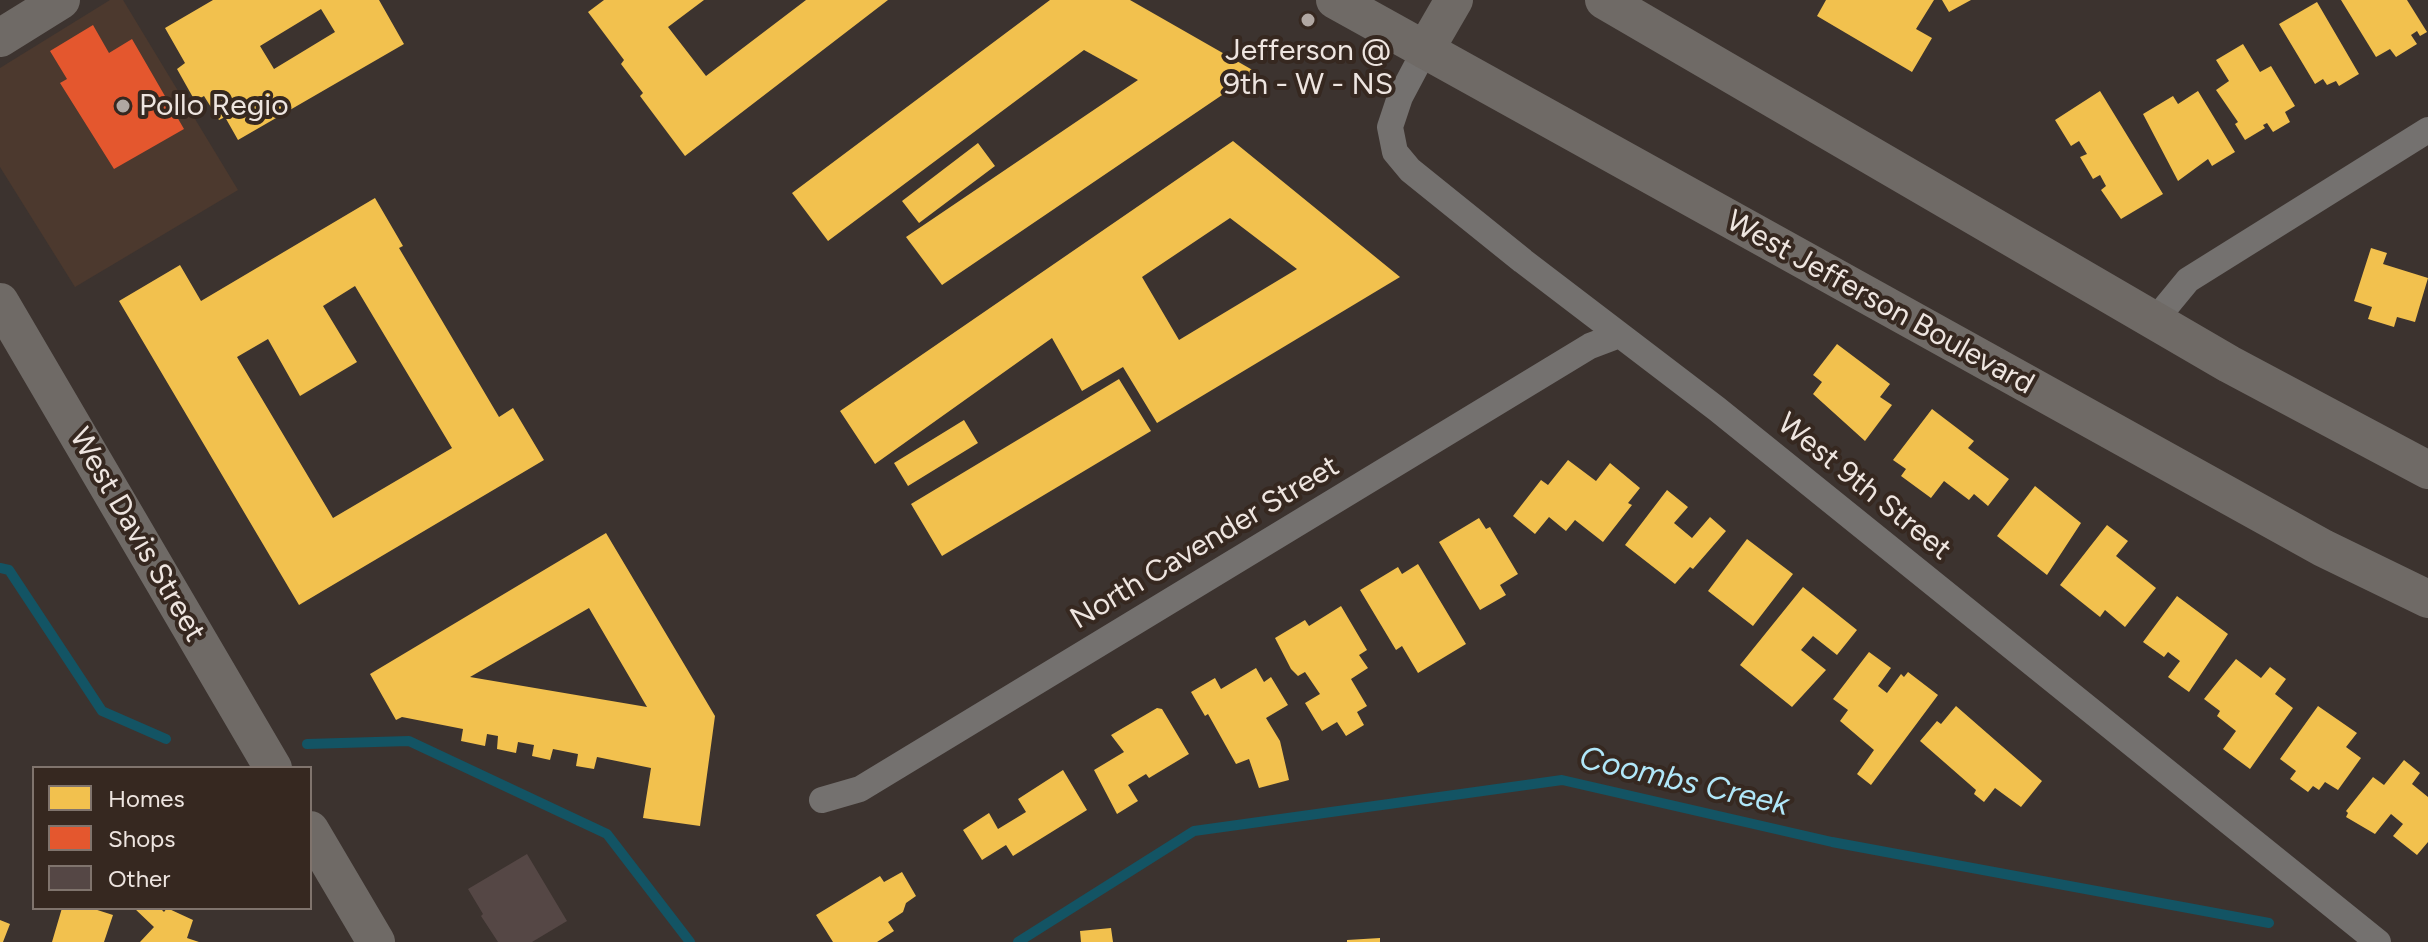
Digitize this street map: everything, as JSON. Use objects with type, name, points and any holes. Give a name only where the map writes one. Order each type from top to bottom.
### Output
[{"type":"main road","points":[[0,38],[61,0]]},
{"type":"main road","name":"West Jefferson Boulevard","points":[[1335,0],[2323,548],[2428,599]]},
{"type":"main road","points":[[1425,50],[1454,0]]},
{"type":"main road","points":[[1616,2],[2229,364],[2428,470]]},
{"type":"main road","name":"West Davis Street","points":[[0,302],[272,766]]},
{"type":"main road","points":[[312,833],[376,942]]},
{"type":"street","name":"West 9th Street","points":[[1425,50],[1400,97],[1390,127],[1395,152],[1421,179],[1717,409],[2378,942]]},
{"type":"street","points":[[2155,320],[2188,280],[2428,130]]},
{"type":"street","name":"North Cavender Street","points":[[822,800],[860,789],[1590,346],[1619,335]]},
{"type":"shaded area","points":[[110,0],[123,0],[238,190],[75,287],[0,167],[0,68]]},
{"type":"building: Homes","points":[[213,0],[379,0],[404,44],[238,140],[225,117],[219,120],[204,96],[195,101],[177,69],[185,63],[165,28]],"holes":[[[321,9],[335,32],[274,69],[260,46]]]},
{"type":"building: Homes","points":[[604,0],[704,0],[668,27],[706,76],[806,0],[888,0],[685,156],[640,96],[643,93],[621,64],[624,60],[588,12]]},
{"type":"building: Homes","points":[[1050,0],[1130,0],[1256,72],[942,285],[906,237],[1138,80],[1084,50],[828,241],[792,193]]},
{"type":"building: Homes","points":[[1826,0],[1934,0],[1916,29],[1932,38],[1912,72],[1817,16]]},
{"type":"building: Homes","points":[[1942,0],[1971,0],[1949,12]]},
{"type":"building: Homes","points":[[2341,0],[2407,0],[2427,32],[2420,36],[2417,31],[2411,35],[2417,44],[2396,57],[2390,49],[2376,57]]},
{"type":"building: Homes","points":[[2317,2],[2359,74],[2339,86],[2336,81],[2327,85],[2323,79],[2315,84],[2279,24]]},
{"type":"building: Homes","points":[[2243,44],[2260,72],[2271,66],[2295,106],[2285,112],[2290,122],[2273,132],[2267,123],[2263,125],[2265,128],[2245,140],[2235,124],[2238,122],[2216,90],[2229,81],[2216,60]]},
{"type":"building: Homes","points":[[2100,91],[2163,194],[2121,219],[2101,190],[2106,186],[2100,175],[2093,179],[2080,157],[2087,154],[2079,141],[2071,146],[2055,120]]},
{"type":"building: Homes","points":[[2198,91],[2235,152],[2212,166],[2208,159],[2178,181],[2143,114],[2173,96],[2178,104]]},
{"type":"building: Homes","points":[[1233,141],[1400,277],[1157,423],[1123,367],[1082,391],[1052,338],[875,464],[840,411]],"holes":[[[1230,218],[1297,269],[1179,340],[1142,277]]]},
{"type":"building: Homes","points":[[978,143],[995,166],[919,223],[902,201]]},
{"type":"building: Homes","points":[[375,198],[403,246],[399,248],[499,417],[513,408],[544,460],[299,605],[119,301],[180,265],[201,301]],"holes":[[[355,286],[452,448],[333,518],[237,357],[268,339],[300,396],[357,362],[323,306]]]},
{"type":"building: Homes","points":[[2371,248],[2387,253],[2383,264],[2428,278],[2415,322],[2397,317],[2394,327],[2368,319],[2372,307],[2354,301]]},
{"type":"building: Homes","points":[[1837,344],[1890,384],[1880,397],[1892,405],[1865,441],[1813,394],[1822,382],[1813,375]]},
{"type":"building: Homes","points":[[1119,379],[1151,431],[942,556],[911,504]]},
{"type":"building: Homes","points":[[1932,409],[1974,441],[1968,448],[2009,479],[1988,506],[1974,494],[1969,500],[1944,481],[1931,498],[1901,476],[1906,469],[1893,460]]},
{"type":"building: Homes","points":[[964,420],[978,443],[908,486],[894,463]]},
{"type":"building: Homes","points":[[1568,460],[1596,481],[1610,463],[1640,488],[1628,503],[1632,505],[1603,542],[1575,520],[1566,531],[1549,517],[1535,534],[1513,516],[1541,480],[1548,485]]},
{"type":"building: Homes","points":[[2035,486],[2081,523],[2047,575],[1997,536]]},
{"type":"building: Homes","points":[[1667,490],[1688,507],[1674,523],[1692,538],[1710,517],[1726,531],[1693,569],[1690,567],[1675,584],[1625,545]]},
{"type":"building: Homes","points":[[1479,518],[1486,529],[1490,527],[1518,574],[1500,585],[1506,595],[1480,610],[1439,542]]},
{"type":"building: Homes","points":[[2107,525],[2128,541],[2116,556],[2156,588],[2125,627],[2105,610],[2100,617],[2060,585]]},
{"type":"building: Homes","points":[[606,533],[715,716],[700,826],[643,818],[651,768],[597,757],[594,769],[576,766],[578,754],[553,749],[550,760],[532,756],[534,745],[518,742],[516,753],[497,749],[498,736],[487,734],[485,746],[461,741],[463,729],[402,717],[396,720],[370,674]],"holes":[[[589,608],[647,707],[470,677]]]},
{"type":"building: Homes","points":[[1747,539],[1793,574],[1753,626],[1708,591]]},
{"type":"building: Homes","points":[[1418,564],[1466,644],[1418,673],[1402,646],[1396,650],[1360,590],[1398,567],[1402,574]]},
{"type":"building: Homes","points":[[1803,587],[1857,630],[1837,655],[1813,636],[1801,650],[1826,670],[1792,707],[1740,665]]},
{"type":"building: Homes","points":[[2177,596],[2228,634],[2189,692],[2168,677],[2180,661],[2168,652],[2164,657],[2143,642]]},
{"type":"building: Homes","points":[[1341,606],[1367,650],[1359,655],[1368,668],[1351,679],[1367,706],[1357,712],[1364,725],[1346,736],[1337,722],[1322,731],[1305,703],[1320,694],[1305,672],[1298,676],[1291,669],[1275,638],[1305,620],[1309,626]]},
{"type":"building: Homes","points":[[1869,652],[1891,668],[1878,686],[1887,693],[1901,674],[1904,677],[1908,672],[1938,695],[1871,785],[1857,774],[1874,750],[1840,721],[1848,710],[1833,699]]},
{"type":"building: Homes","points":[[2236,659],[2261,678],[2270,667],[2286,679],[2275,694],[2293,708],[2250,769],[2223,749],[2236,731],[2217,716],[2220,711],[2204,699]]},
{"type":"building: Homes","points":[[1256,668],[1264,682],[1271,677],[1288,705],[1266,718],[1280,741],[1289,780],[1259,788],[1249,759],[1236,764],[1208,714],[1205,716],[1191,692],[1215,678],[1221,689]]},
{"type":"building: Homes","points":[[1956,706],[2042,781],[2021,807],[1995,788],[1984,802],[1974,794],[1976,790],[1920,741],[1937,721],[1941,724]]},
{"type":"building: Homes","points":[[2318,706],[2357,733],[2346,747],[2361,758],[2338,790],[2325,782],[2319,790],[2313,786],[2308,792],[2290,779],[2296,771],[2280,759]]},
{"type":"building: Homes","points":[[1157,708],[1162,709],[1189,754],[1149,778],[1146,774],[1128,785],[1138,801],[1117,814],[1094,770],[1124,752],[1111,735]]},
{"type":"building: Homes","points":[[2404,760],[2420,773],[2412,784],[2428,797],[2428,842],[2417,855],[2393,836],[2403,824],[2391,814],[2375,834],[2346,817],[2346,811],[2373,777],[2384,785]]},
{"type":"building: Homes","points":[[1063,770],[1087,810],[1013,856],[1006,845],[982,860],[963,830],[989,813],[998,829],[1026,812],[1018,799]]},
{"type":"building: Homes","points":[[902,872],[916,896],[906,903],[903,912],[888,922],[894,931],[877,942],[833,942],[816,915],[880,876],[884,882]]},
{"type":"building: Homes","points":[[61,910],[97,910],[113,915],[104,942],[52,942]]},
{"type":"building: Homes","points":[[136,910],[171,910],[193,920],[187,938],[199,942],[140,942],[154,927]]},
{"type":"building: Homes","points":[[0,920],[10,924],[3,942],[0,942]]},
{"type":"building: Homes","points":[[1111,928],[1113,942],[1081,942],[1080,931]]},
{"type":"building: Homes","points":[[1380,938],[1380,942],[1347,942],[1347,940]]},
{"type":"building: Shops","name":"Pollo Regio","points":[[93,25],[109,53],[132,39],[184,129],[114,169],[60,83],[67,79],[50,51]]},
{"type":"building: Other","points":[[527,854],[567,921],[532,942],[498,942],[468,889]]},
{"type":"waterway","name":"Coombs Creek","points":[[0,568],[9,570],[102,711],[166,739]]},
{"type":"waterway","name":"Coombs Creek","points":[[307,744],[409,741],[607,834],[690,942]]},
{"type":"waterway","name":"Coombs Creek","points":[[1018,942],[1194,831],[1562,780],[1832,842],[2269,923]]},
{"type":"place","name":"Jefferson @ 9th - W - NS","points":[[1308,20]]},
{"type":"place","name":"Pollo Regio","points":[[123,106]]}]
